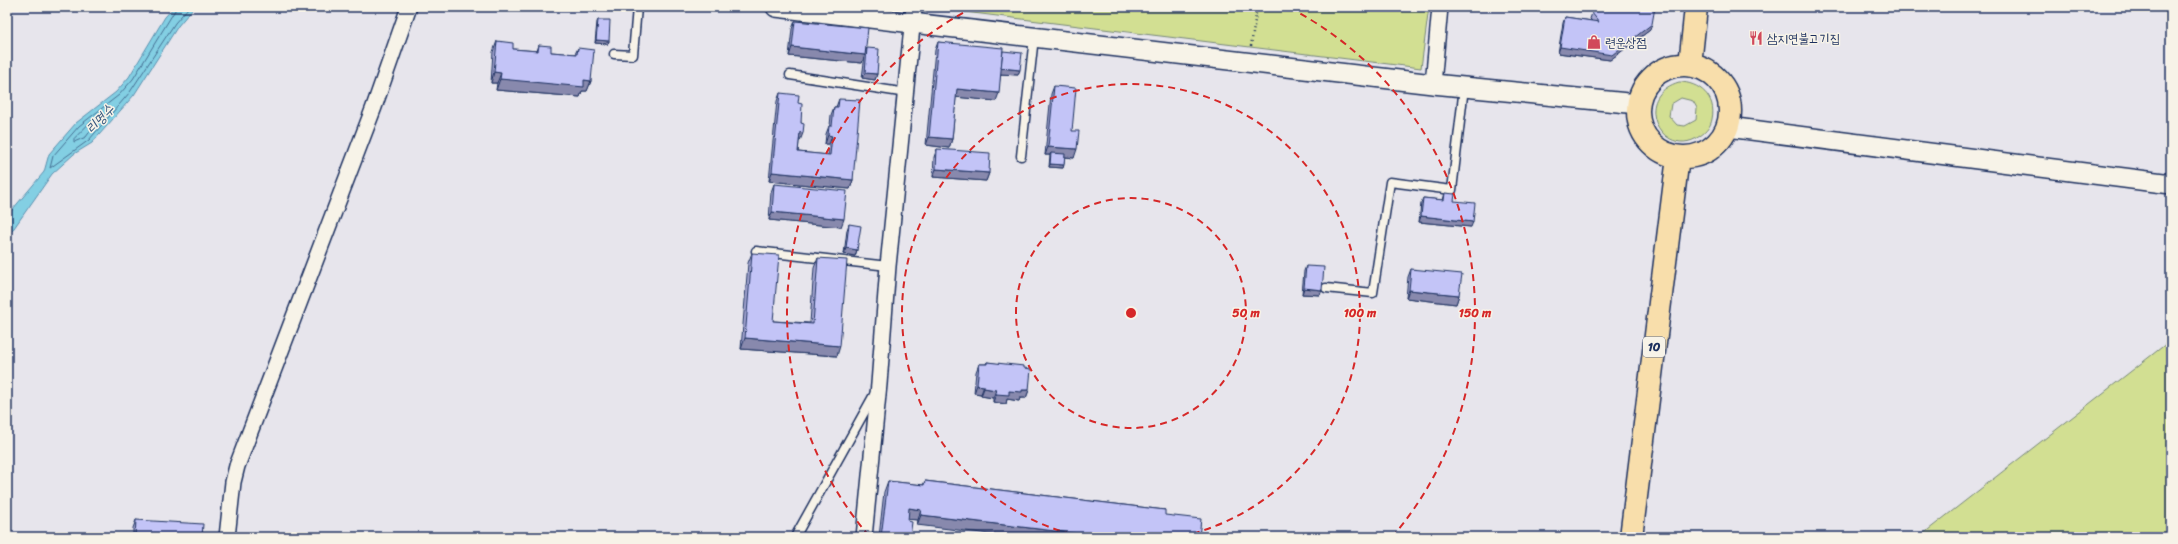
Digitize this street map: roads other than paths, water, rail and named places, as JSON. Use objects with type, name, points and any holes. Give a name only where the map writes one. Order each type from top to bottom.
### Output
[{"type":"main road","points":[[1690,65],[1696,7]]},
{"type":"main road","points":[[1690,65],[1709,72],[1724,87],[1730,106],[1728,127],[1723,136],[1708,150],[1699,155],[1678,157],[1659,150],[1650,143],[1640,125],[1638,104],[1645,86],[1652,78],[1669,67],[1690,65]]},
{"type":"main road","name":"10","points":[[1631,537],[1678,157]]},
{"type":"street","points":[[227,537],[237,466],[374,106],[409,7]]},
{"type":"street","points":[[776,7],[914,14],[1034,36],[1433,84],[1638,104]]},
{"type":"street","points":[[1433,84],[1440,7]]},
{"type":"street","points":[[864,537],[880,384],[888,266],[914,14]]},
{"type":"street","points":[[1728,127],[2171,184]]},
{"type":"lane","points":[[614,54],[633,56],[637,7]]},
{"type":"lane","points":[[1021,156],[1034,36]]},
{"type":"lane","points":[[790,75],[907,93]]},
{"type":"lane","points":[[1326,288],[1373,293],[1390,182],[1452,190],[1464,87]]},
{"type":"lane","points":[[756,251],[888,266]]},
{"type":"lane","points":[[795,537],[880,384]]},
{"type":"water","name":"리명수","points":[[174,7],[194,7],[178,26],[134,95],[92,143],[74,154],[52,174],[7,238],[7,216],[44,172],[49,154],[76,123],[116,92],[129,77],[165,17]]},
{"type":"place","name":"삼지연불고기집","points":[[1756,38]]},
{"type":"place","name":"련운상점","points":[[1594,42]]}]
